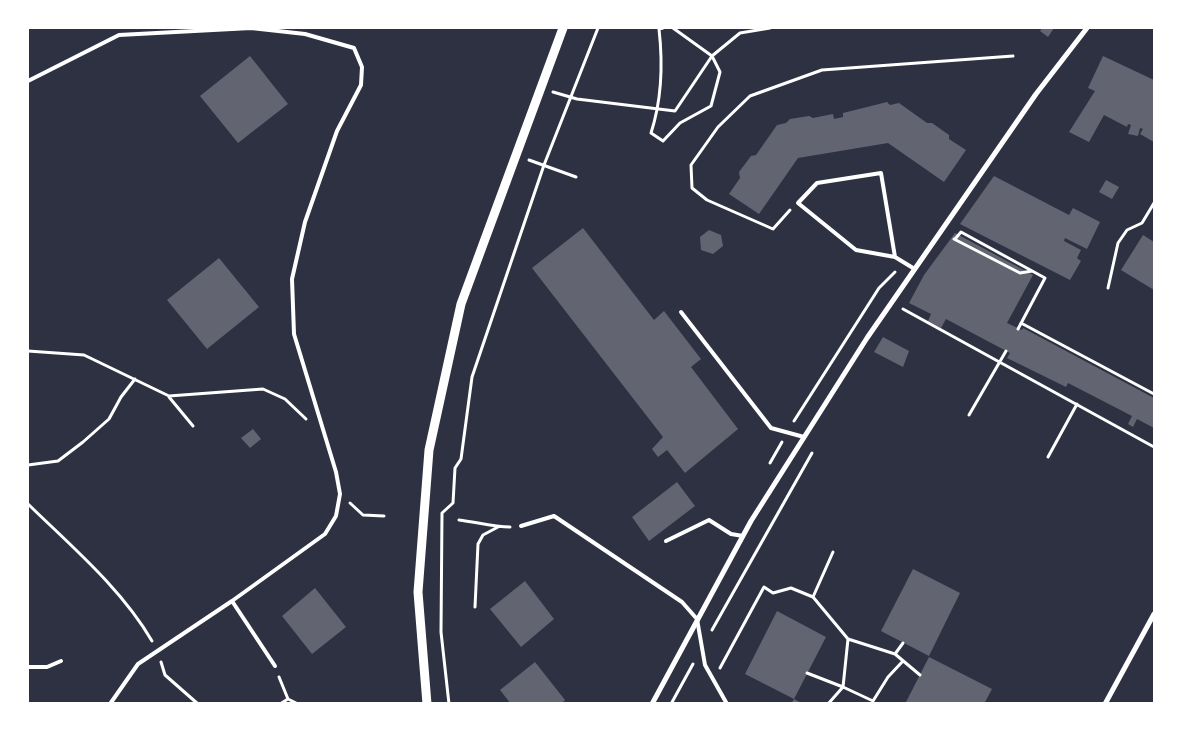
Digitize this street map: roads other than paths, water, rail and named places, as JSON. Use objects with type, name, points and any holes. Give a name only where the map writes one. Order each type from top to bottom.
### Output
[{"type":"street","points":[[426,704],[418,592],[429,450],[461,304],[563,28]]},
{"type":"street","points":[[652,704],[742,536],[867,338],[1036,94],[1087,28]]},
{"type":"street","points":[[1105,704],[1154,614]]},
{"type":"lane","points":[[28,81],[119,35],[251,28],[305,34],[354,48],[362,67],[361,86],[337,131],[305,222],[292,279],[294,334],[336,472],[340,494],[336,516],[325,534],[232,602],[138,664],[110,704]]},
{"type":"lane","points":[[895,258],[881,173],[817,183],[798,203],[856,250],[895,258],[914,268]]},
{"type":"lane","points":[[681,312],[771,428],[804,437]]},
{"type":"lane","points":[[520,526],[554,516],[682,602],[697,620],[705,665],[727,704]]},
{"type":"lane","points":[[666,542],[709,520],[731,534],[742,536]]},
{"type":"lane","points":[[232,602],[275,666]]},
{"type":"lane","points":[[28,667],[47,667],[62,661]]}]
